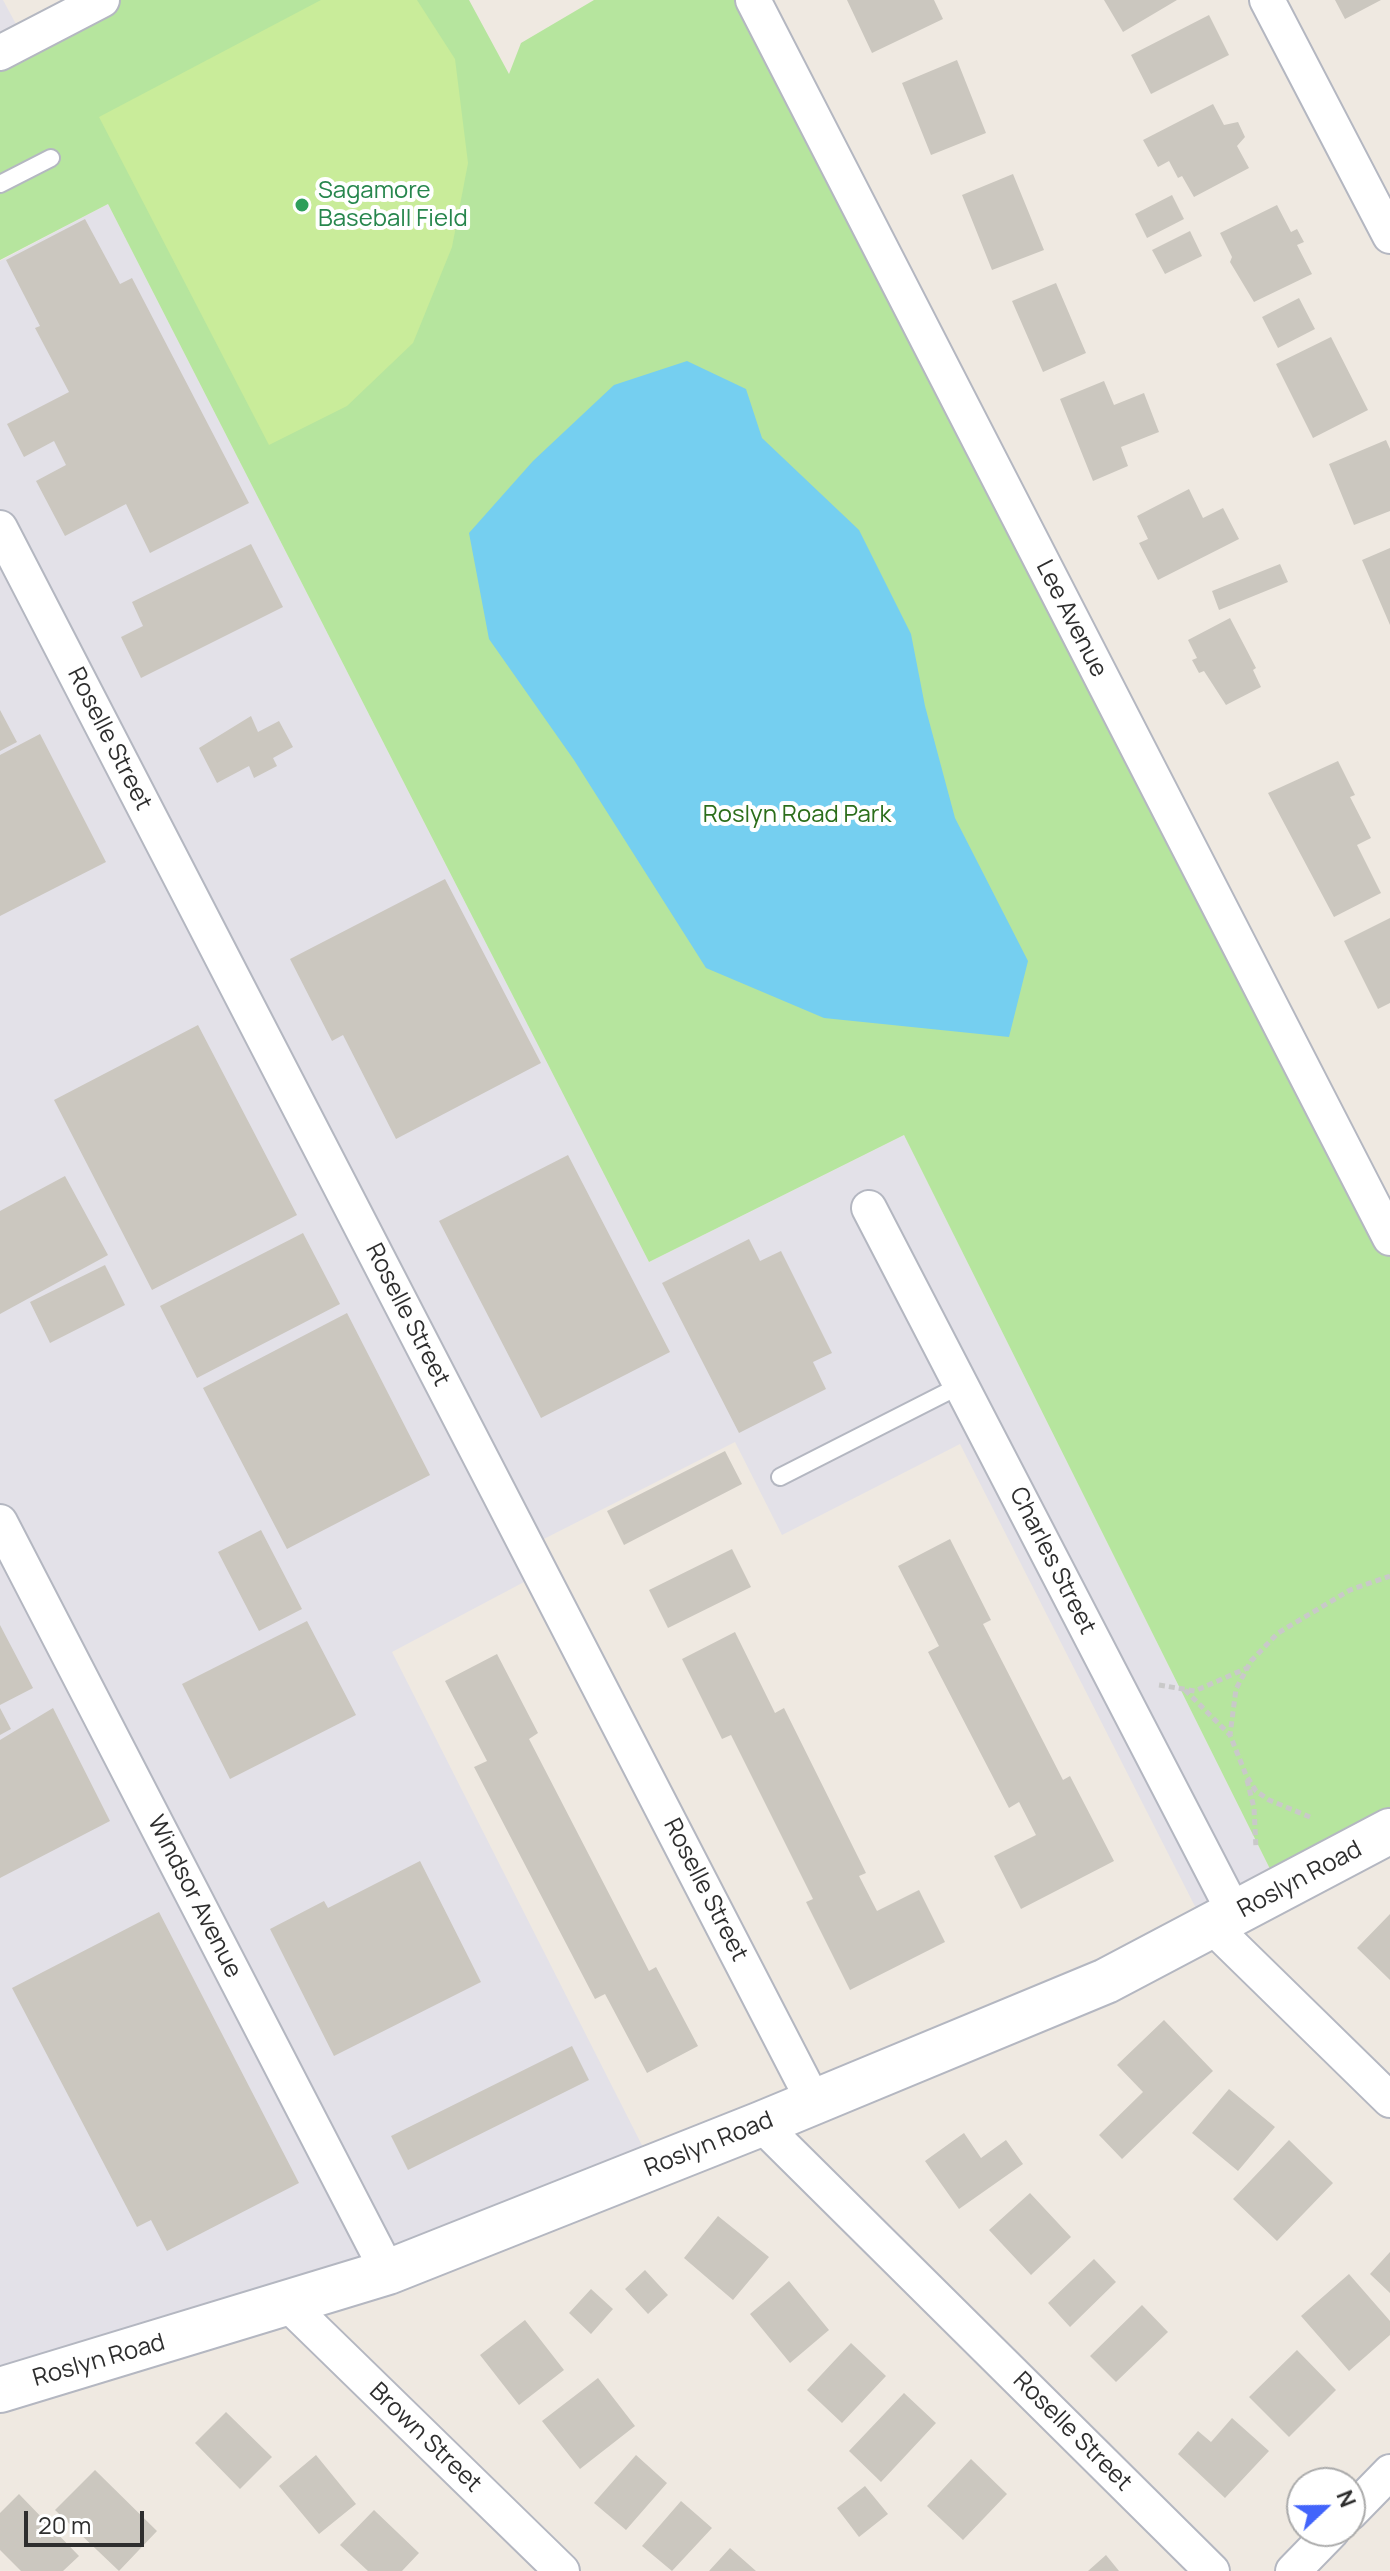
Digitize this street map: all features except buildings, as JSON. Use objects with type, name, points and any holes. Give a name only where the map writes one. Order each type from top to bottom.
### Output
[{"type":"main road","name":"Roslyn Road","points":[[0,2390],[388,2272],[761,2124],[1082,1992],[1390,1831]]},
{"type":"street","points":[[0,53],[102,0]]},
{"type":"street","name":"Lee Avenue","points":[[753,0],[1390,1238]]},
{"type":"street","points":[[1267,0],[1390,236]]},
{"type":"street","name":"Roselle Street","points":[[0,528],[814,2102]]},
{"type":"street","name":"Charles Street","points":[[869,1208],[1121,1693],[1224,1920],[1390,2100]]},
{"type":"street","name":"Windsor Avenue","points":[[0,1522],[388,2272]]},
{"type":"street","name":"Roselle Street","points":[[761,2124],[1212,2571]]},
{"type":"street","name":"Brown Street","points":[[288,2304],[562,2571]]},
{"type":"street","points":[[1366,2497],[1390,2472]]},
{"type":"street","points":[[1293,2571],[1316,2547]]},
{"type":"lane","points":[[0,184],[51,158]]},
{"type":"lane","points":[[780,1477],[961,1385]]},
{"type":"path","points":[[1230,1735],[1236,1689],[1248,1668],[1278,1633],[1350,1590],[1390,1576]]},
{"type":"path","points":[[1121,1693],[1159,1685],[1184,1690],[1212,1686],[1248,1668]]},
{"type":"path","points":[[1184,1690],[1230,1735],[1246,1775],[1254,1808],[1256,1848]]},
{"type":"path","points":[[1246,1775],[1256,1791],[1269,1800],[1310,1817]]},
{"type":"shaded area","points":[[0,0],[3,0],[24,39],[0,53]]},
{"type":"shaded area","points":[[108,204],[649,1262],[904,1135],[1281,1891],[1207,1930],[960,1444],[782,1535],[735,1442],[528,1547],[541,1573],[392,1652],[653,2167],[0,2390],[0,261]]},
{"type":"green space","name":"Roslyn Road Park","points":[[101,0],[469,0],[509,74],[521,43],[594,0],[754,0],[1390,1230],[1390,1831],[1281,1891],[904,1135],[649,1262],[108,204],[0,260],[0,53]]},
{"type":"green space","name":"Sagamore Baseball Field","points":[[321,0],[417,0],[455,59],[468,163],[452,247],[413,343],[347,406],[269,445],[99,117]]},
{"type":"water","points":[[687,361],[746,389],[762,438],[859,530],[911,634],[925,706],[955,818],[1028,961],[1009,1037],[824,1018],[706,968],[574,760],[489,639],[469,533],[533,461],[614,385]]},
{"type":"place","name":"Sagamore Baseball Field","points":[[302,205]]}]
